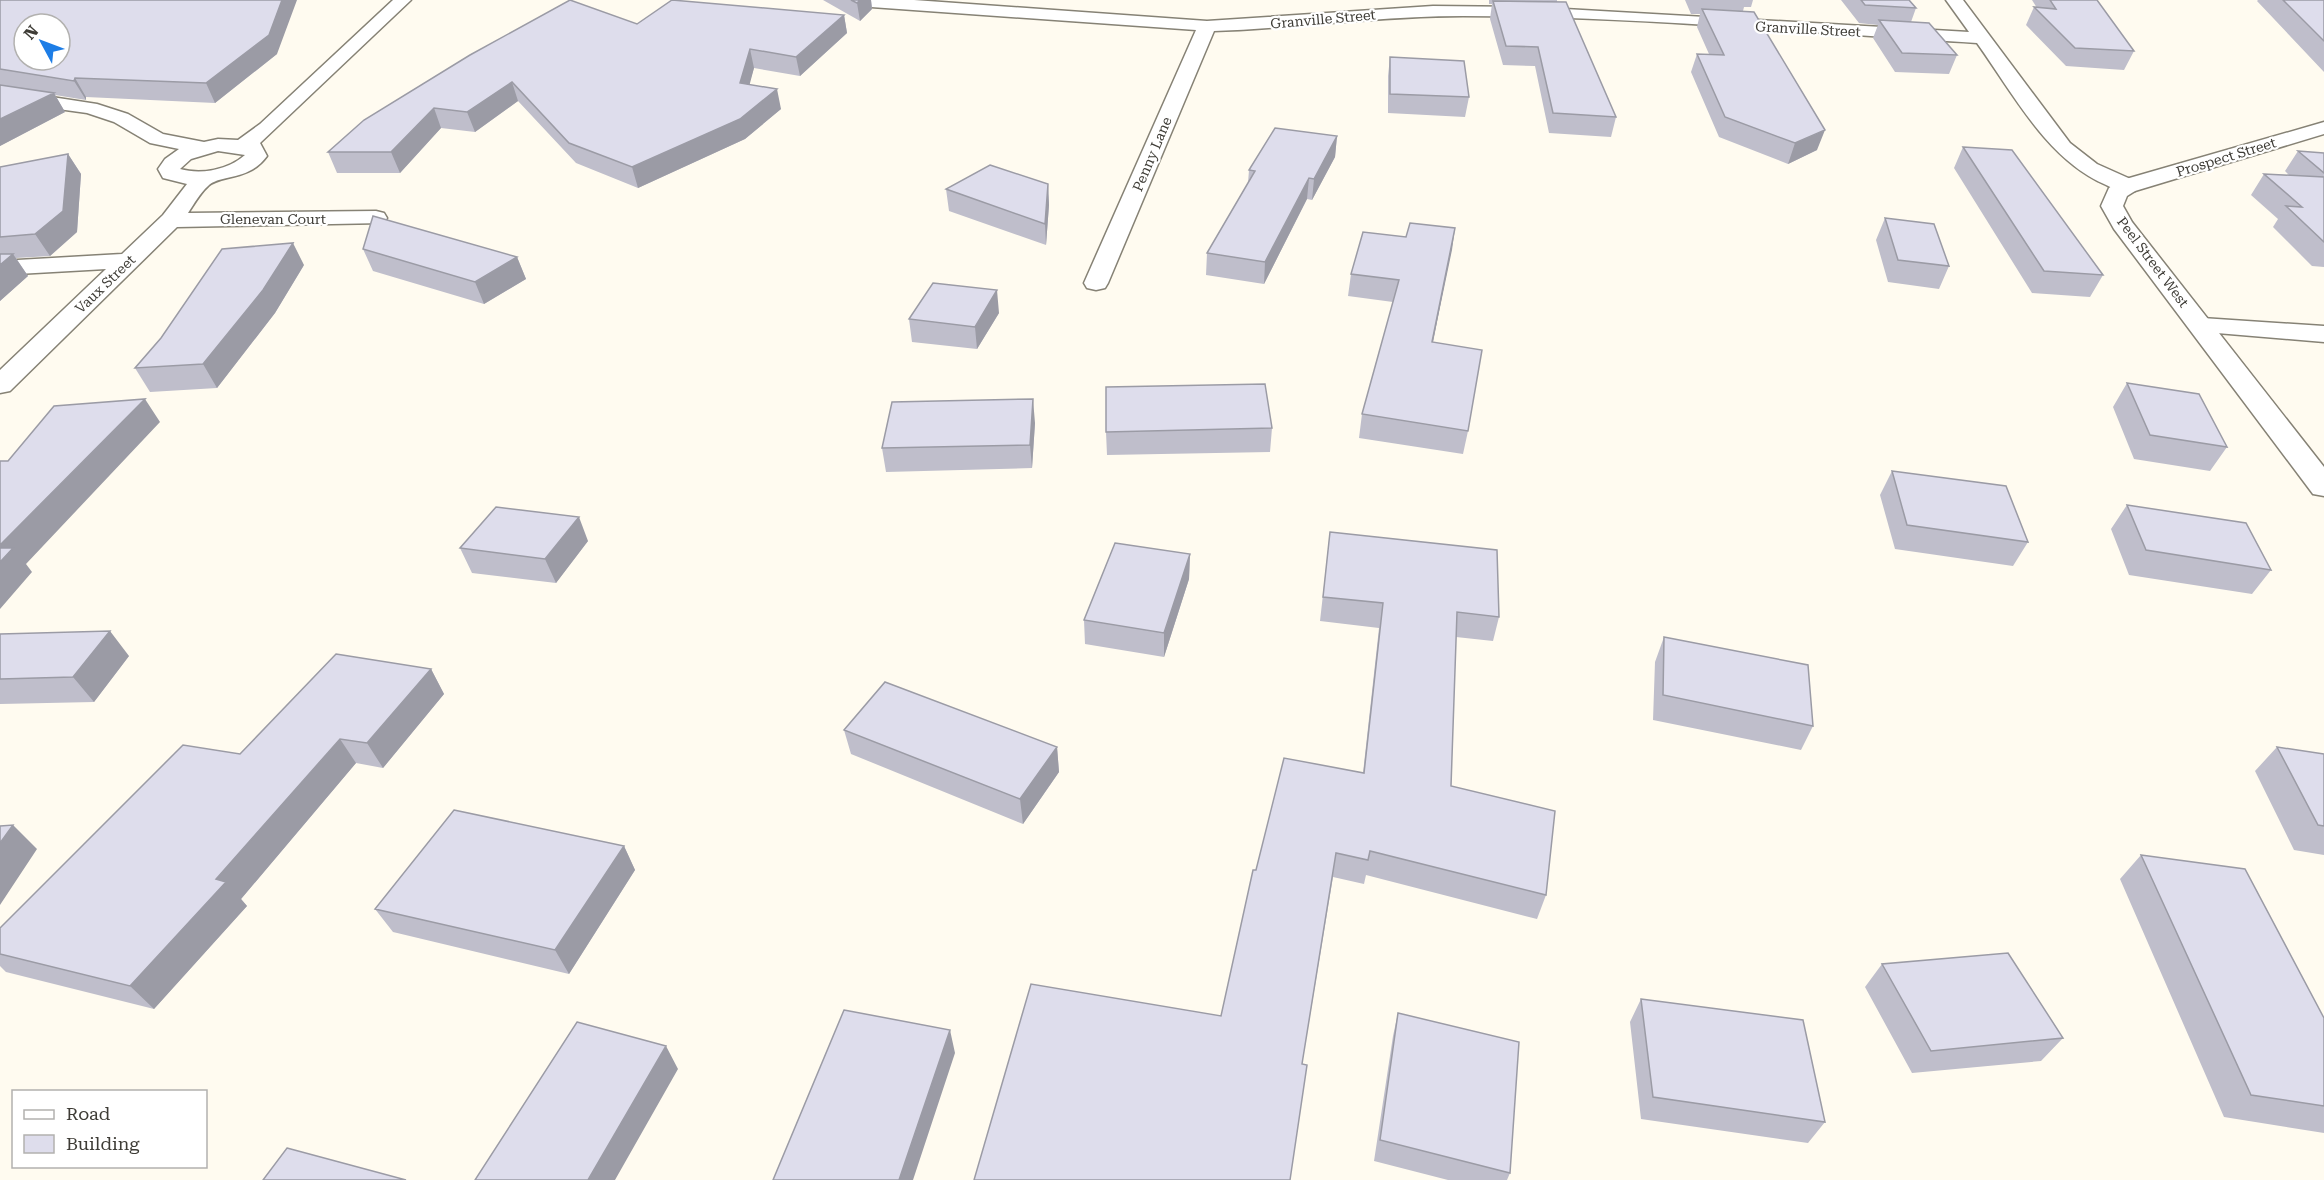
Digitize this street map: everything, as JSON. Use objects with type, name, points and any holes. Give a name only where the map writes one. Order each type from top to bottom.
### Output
[{"type":"street","points":[[244,145],[267,128],[403,0]]},
{"type":"street","name":"Granville Street","points":[[843,0],[1207,26],[1265,25],[1320,17],[1465,11],[1983,38]]},
{"type":"street","points":[[1617,0],[1621,18]]},
{"type":"street","points":[[1954,0],[2063,147],[2089,169],[2127,186]]},
{"type":"street","name":"Penny Lane","points":[[1096,283],[1207,26]]},
{"type":"street","points":[[0,95],[90,108],[121,118],[157,139],[204,148],[244,145],[256,151],[252,161],[231,171],[203,177],[178,177],[171,173],[169,169],[179,158],[204,148]]},
{"type":"street","name":"Prospect Street","points":[[2127,186],[2324,128]]},
{"type":"street","name":"Vaux Street","points":[[0,385],[171,220],[203,177]]},
{"type":"street","name":"Peel Street West","points":[[2127,186],[2117,193],[2114,199],[2112,206],[2117,216],[2324,487]]},
{"type":"street","name":"Glenevan Court","points":[[171,220],[376,218]]},
{"type":"street","points":[[0,268],[128,261]]},
{"type":"street","points":[[2202,326],[2324,334]]},
{"type":"building","points":[[0,0],[282,0],[269,35],[206,83],[75,78],[74,81],[18,72],[72,72],[72,12],[12,12],[12,71],[0,69]]},
{"type":"building","points":[[570,0],[637,24],[672,0],[844,15],[796,57],[750,49],[740,83],[777,89],[740,119],[632,167],[569,143],[512,82],[467,112],[434,108],[391,152],[328,152],[364,120],[470,55]]},
{"type":"building","points":[[1861,0],[1909,0],[1916,8],[1865,5]]},
{"type":"building","points":[[2050,0],[2097,0],[2134,51],[2075,48],[2034,7],[2056,9]]},
{"type":"building","points":[[2283,0],[2324,0],[2324,41]]},
{"type":"building","points":[[1493,1],[1566,2],[1616,117],[1553,113],[1538,47],[1506,46]]},
{"type":"building","points":[[1702,9],[1754,12],[1825,130],[1795,143],[1725,117],[1697,54],[1724,55]]},
{"type":"building","points":[[1879,20],[1929,23],[1957,55],[1902,53]]},
{"type":"building","points":[[1390,57],[1464,61],[1469,97],[1390,94]]},
{"type":"building","points":[[0,85],[54,93],[0,119]]},
{"type":"building","points":[[1275,128],[1337,136],[1314,179],[1309,178],[1265,262],[1207,253],[1255,171],[1249,170]]},
{"type":"building","points":[[1963,147],[2012,150],[2103,275],[2044,271]]},
{"type":"building","points":[[2298,151],[2324,153],[2324,173]]},
{"type":"building","points":[[68,154],[63,211],[35,234],[0,237],[0,167]]},
{"type":"building","points":[[990,165],[1048,184],[1045,224],[946,189]]},
{"type":"building","points":[[2264,174],[2324,177],[2324,242],[2286,206],[2302,207]]},
{"type":"building","points":[[373,216],[517,257],[475,282],[363,249]]},
{"type":"building","points":[[1885,218],[1934,224],[1949,266],[1898,260]]},
{"type":"building","points":[[1410,223],[1455,228],[1432,342],[1482,350],[1468,431],[1362,414],[1399,280],[1351,274],[1363,232],[1406,237]]},
{"type":"building","points":[[293,243],[263,290],[203,364],[135,368],[161,338],[222,249]]},
{"type":"building","points":[[0,254],[13,254],[0,265]]},
{"type":"building","points":[[933,283],[997,290],[975,327],[909,319]]},
{"type":"building","points":[[2127,383],[2199,394],[2227,447],[2150,435]]},
{"type":"building","points":[[1265,384],[1272,428],[1106,432],[1106,387]]},
{"type":"building","points":[[145,399],[0,545],[0,461],[8,461],[54,406]]},
{"type":"building","points":[[1033,399],[1030,445],[882,448],[892,402]]},
{"type":"building","points":[[1892,471],[2006,486],[2028,542],[1907,525]]},
{"type":"building","points":[[2127,505],[2246,523],[2271,570],[2146,550]]},
{"type":"building","points":[[496,507],[579,517],[545,559],[460,548]]},
{"type":"building","points":[[1330,532],[1497,550],[1499,617],[1457,612],[1451,786],[1555,811],[1546,895],[1370,851],[1368,860],[1336,853],[1302,1064],[1307,1065],[1290,1180],[974,1180],[1031,984],[1221,1016],[1253,870],[1256,870],[1284,758],[1364,773],[1383,603],[1323,597]]},
{"type":"building","points":[[1115,543],[1190,554],[1164,633],[1084,620]]},
{"type":"building","points":[[0,548],[13,548],[0,562]]},
{"type":"building","points":[[110,631],[73,677],[0,679],[0,634]]},
{"type":"building","points":[[1664,637],[1808,665],[1813,726],[1663,695]]},
{"type":"building","points":[[336,654],[431,669],[367,743],[340,739],[216,879],[226,882],[130,986],[0,954],[0,928],[183,745],[240,754]]},
{"type":"building","points":[[885,682],[1057,747],[1020,799],[844,730]]},
{"type":"building","points":[[2277,747],[2324,754],[2324,826],[2318,825]]},
{"type":"building","points":[[454,810],[624,846],[555,950],[375,909]]},
{"type":"building","points":[[13,825],[0,843],[0,826]]},
{"type":"building","points":[[2141,855],[2245,869],[2324,1018],[2324,1106],[2251,1095]]},
{"type":"building","points":[[2008,953],[2063,1038],[1931,1051],[1882,964]]},
{"type":"building","points":[[1641,999],[1803,1020],[1825,1122],[1653,1097]]},
{"type":"building","points":[[844,1010],[950,1030],[899,1180],[773,1180]]},
{"type":"building","points":[[1398,1013],[1519,1042],[1510,1173],[1380,1140]]},
{"type":"building","points":[[577,1022],[666,1046],[588,1180],[475,1180]]},
{"type":"building","points":[[287,1148],[406,1180],[263,1180]]}]
